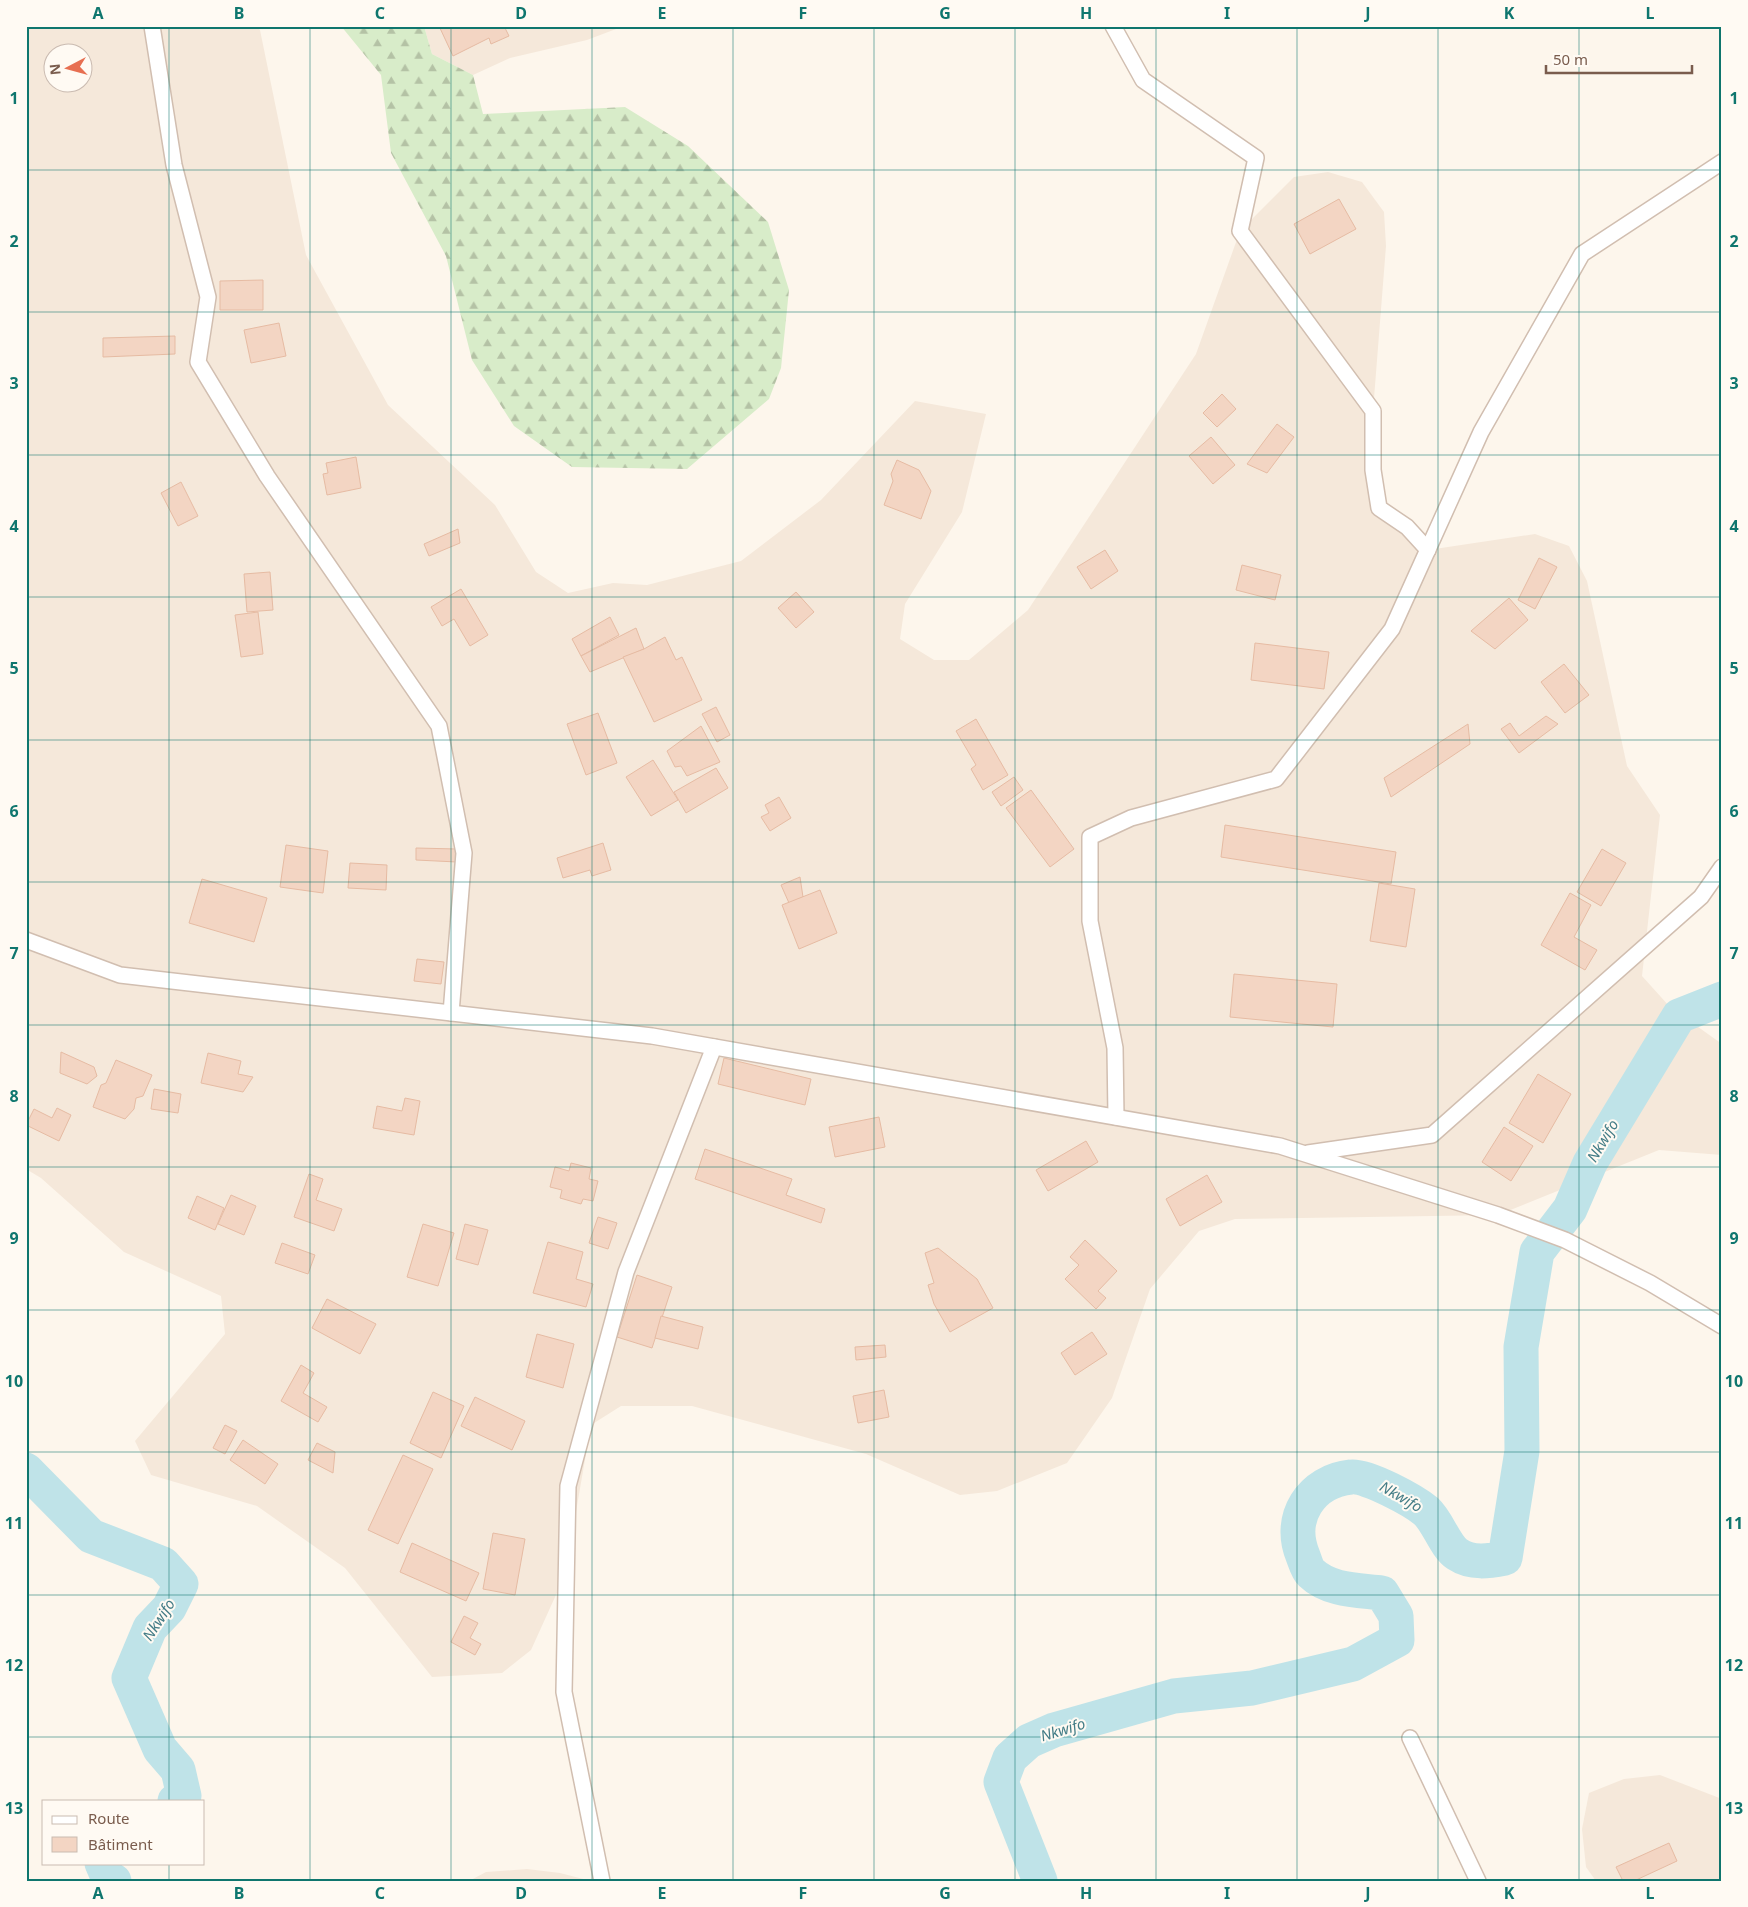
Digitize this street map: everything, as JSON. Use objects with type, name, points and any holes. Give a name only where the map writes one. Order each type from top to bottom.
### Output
[{"type":"street","points":[[152,26],[174,165],[208,297],[198,362],[267,476],[439,726],[464,853],[451,1013]]},
{"type":"street","points":[[1113,26],[1143,80],[1256,158],[1240,231],[1373,411],[1373,470],[1379,508],[1407,527],[1428,550]]},
{"type":"street","points":[[1116,1117],[1115,1048],[1090,920],[1090,837],[1131,818],[1276,780],[1392,629],[1481,432],[1582,254],[1722,162]]},
{"type":"street","points":[[1304,1154],[1432,1135],[1701,897],[1722,867]]},
{"type":"street","points":[[26,940],[120,976],[652,1036],[1280,1146],[1498,1215],[1565,1240],[1650,1283],[1722,1326]]},
{"type":"street","points":[[602,1881],[564,1692],[568,1486],[626,1272],[714,1047]]},
{"type":"street","points":[[1410,1738],[1478,1881]]},
{"type":"shaded area","points":[[26,26],[257,26],[260,30],[306,255],[388,405],[495,505],[536,572],[568,593],[613,583],[647,585],[741,561],[821,500],[915,401],[986,414],[962,512],[905,604],[900,639],[934,660],[969,660],[1028,610],[1196,354],[1240,231],[1294,177],[1328,172],[1362,182],[1384,212],[1386,246],[1373,411],[1379,508],[1428,550],[1535,534],[1569,546],[1587,581],[1627,766],[1660,815],[1642,976],[1670,1007],[1722,1044],[1722,1155],[1659,1150],[1498,1215],[1235,1219],[1199,1231],[1150,1289],[1112,1398],[1067,1463],[997,1491],[960,1495],[866,1454],[692,1406],[621,1406],[591,1425],[565,1575],[531,1650],[502,1673],[432,1677],[345,1568],[257,1506],[151,1475],[135,1441],[225,1334],[221,1296],[124,1252],[41,1178],[26,1169]]},
{"type":"shaded area","points":[[424,26],[624,26],[587,40],[510,58],[473,75],[432,54]]},
{"type":"shaded area","points":[[1660,1775],[1722,1799],[1722,1881],[1596,1881],[1586,1867],[1582,1829],[1589,1793],[1624,1779]]},
{"type":"shaded area","points":[[527,1869],[560,1873],[591,1881],[469,1881],[486,1872]]},
{"type":"green space","points":[[341,26],[424,26],[432,54],[473,75],[483,114],[625,107],[688,146],[768,222],[789,290],[781,368],[769,399],[687,469],[572,467],[514,426],[472,360],[446,256],[391,153],[381,75]]},
{"type":"building","points":[[439,26],[504,26],[509,36],[491,44],[489,38],[453,56]]},
{"type":"building","points":[[1339,199],[1356,229],[1310,254],[1294,224]]},
{"type":"building","points":[[263,280],[263,310],[220,310],[220,281]]},
{"type":"building","points":[[279,323],[286,356],[251,363],[244,330]]},
{"type":"building","points":[[175,336],[175,354],[103,357],[103,338]]},
{"type":"building","points":[[1222,394],[1236,409],[1217,427],[1203,413]]},
{"type":"building","points":[[1277,424],[1294,437],[1267,473],[1247,464]]},
{"type":"building","points":[[1211,437],[1235,465],[1213,484],[1189,456]]},
{"type":"building","points":[[356,457],[361,488],[327,495],[323,474],[328,473],[326,463]]},
{"type":"building","points":[[897,460],[919,470],[931,491],[921,519],[884,505],[893,481],[891,474]]},
{"type":"building","points":[[181,482],[198,516],[178,526],[161,493]]},
{"type":"building","points":[[458,529],[460,543],[429,556],[424,544]]},
{"type":"building","points":[[1105,550],[1118,571],[1091,589],[1077,567]]},
{"type":"building","points":[[1539,558],[1557,567],[1535,609],[1518,600]]},
{"type":"building","points":[[1242,565],[1281,575],[1275,600],[1236,590]]},
{"type":"building","points":[[270,572],[273,610],[247,612],[244,574]]},
{"type":"building","points":[[461,589],[488,635],[470,646],[454,619],[442,626],[431,607]]},
{"type":"building","points":[[796,592],[814,612],[796,628],[778,608]]},
{"type":"building","points":[[1509,598],[1528,620],[1495,649],[1471,631]]},
{"type":"building","points":[[258,612],[263,654],[241,657],[235,615]]},
{"type":"building","points":[[610,617],[619,635],[581,656],[572,639]]},
{"type":"building","points":[[636,628],[644,649],[590,672],[581,656]]},
{"type":"building","points":[[665,637],[676,660],[682,657],[702,700],[654,722],[623,657],[644,649]]},
{"type":"building","points":[[1255,643],[1329,652],[1324,689],[1251,680]]},
{"type":"building","points":[[1564,664],[1589,695],[1565,713],[1541,682]]},
{"type":"building","points":[[716,707],[730,735],[717,742],[702,714]]},
{"type":"building","points":[[598,713],[617,763],[586,775],[567,724]]},
{"type":"building","points":[[1546,716],[1558,724],[1519,753],[1501,729],[1510,723],[1519,736]]},
{"type":"building","points":[[976,719],[1008,775],[983,790],[971,769],[976,765],[956,731]]},
{"type":"building","points":[[1468,724],[1470,744],[1391,797],[1384,778]]},
{"type":"building","points":[[701,726],[720,762],[687,776],[681,766],[675,767],[667,751]]},
{"type":"building","points":[[653,760],[678,800],[651,816],[626,777]]},
{"type":"building","points":[[716,768],[728,788],[686,813],[674,792]]},
{"type":"building","points":[[1014,777],[1023,790],[1001,806],[992,792]]},
{"type":"building","points":[[1031,790],[1074,849],[1050,867],[1006,808]]},
{"type":"building","points":[[779,797],[791,818],[770,831],[761,817],[769,813],[765,805]]},
{"type":"building","points":[[1225,825],[1396,852],[1391,884],[1221,857]]},
{"type":"building","points":[[603,843],[611,870],[592,876],[590,870],[563,878],[557,858]]},
{"type":"building","points":[[286,845],[328,851],[323,893],[280,887]]},
{"type":"building","points":[[416,848],[457,849],[457,862],[416,860]]},
{"type":"building","points":[[1602,849],[1626,863],[1601,906],[1577,892]]},
{"type":"building","points":[[350,863],[387,865],[386,890],[348,888]]},
{"type":"building","points":[[800,877],[803,897],[789,903],[781,885]]},
{"type":"building","points":[[202,879],[267,898],[254,942],[189,923]]},
{"type":"building","points":[[1379,883],[1415,889],[1406,947],[1370,941]]},
{"type":"building","points":[[820,890],[837,933],[799,949],[782,905]]},
{"type":"building","points":[[1570,893],[1591,905],[1574,937],[1597,950],[1585,970],[1541,945]]},
{"type":"building","points":[[417,959],[444,962],[441,984],[414,981]]},
{"type":"building","points":[[1234,974],[1337,984],[1333,1027],[1230,1017]]},
{"type":"building","points":[[61,1052],[94,1067],[97,1076],[87,1084],[60,1073]]},
{"type":"building","points":[[208,1053],[241,1061],[238,1074],[253,1077],[243,1092],[201,1083]]},
{"type":"building","points":[[724,1058],[811,1079],[805,1105],[718,1084]]},
{"type":"building","points":[[116,1060],[152,1075],[143,1096],[136,1098],[134,1109],[125,1119],[93,1107],[101,1085],[106,1083]]},
{"type":"building","points":[[1538,1074],[1571,1094],[1543,1143],[1509,1123]]},
{"type":"building","points":[[154,1089],[181,1094],[178,1113],[151,1109]]},
{"type":"building","points":[[405,1098],[420,1101],[414,1135],[373,1128],[377,1106],[402,1111]]},
{"type":"building","points":[[57,1108],[71,1115],[59,1141],[26,1125],[34,1109],[52,1118]]},
{"type":"building","points":[[879,1117],[885,1147],[835,1157],[829,1127]]},
{"type":"building","points":[[1504,1127],[1533,1146],[1511,1181],[1482,1162]]},
{"type":"building","points":[[1086,1141],[1098,1162],[1048,1191],[1036,1170]]},
{"type":"building","points":[[705,1149],[792,1179],[786,1195],[825,1209],[821,1223],[695,1179]]},
{"type":"building","points":[[571,1163],[591,1168],[589,1179],[598,1181],[593,1201],[583,1199],[581,1204],[560,1198],[562,1190],[550,1187],[555,1167],[569,1171]]},
{"type":"building","points":[[309,1174],[323,1179],[316,1200],[342,1209],[334,1231],[294,1217]]},
{"type":"building","points":[[1207,1175],[1222,1202],[1180,1226],[1166,1199]]},
{"type":"building","points":[[231,1195],[256,1206],[244,1235],[218,1224]]},
{"type":"building","points":[[197,1196],[224,1208],[215,1230],[188,1218]]},
{"type":"building","points":[[598,1217],[617,1223],[608,1249],[589,1243]]},
{"type":"building","points":[[423,1224],[454,1233],[438,1286],[407,1277]]},
{"type":"building","points":[[465,1224],[488,1230],[478,1265],[456,1259]]},
{"type":"building","points":[[1085,1240],[1117,1271],[1098,1291],[1106,1298],[1096,1309],[1065,1279],[1079,1265],[1070,1257]]},
{"type":"building","points":[[548,1242],[583,1252],[576,1279],[593,1284],[586,1307],[533,1293]]},
{"type":"building","points":[[282,1243],[315,1255],[308,1274],[275,1263]]},
{"type":"building","points":[[938,1248],[977,1279],[993,1308],[950,1332],[934,1304],[928,1285],[934,1283],[925,1253]]},
{"type":"building","points":[[637,1275],[672,1287],[652,1348],[617,1337]]},
{"type":"building","points":[[327,1299],[376,1324],[360,1354],[312,1328]]},
{"type":"building","points":[[661,1316],[703,1327],[698,1349],[655,1338]]},
{"type":"building","points":[[1092,1332],[1107,1354],[1075,1375],[1061,1353]]},
{"type":"building","points":[[537,1334],[574,1344],[563,1388],[526,1377]]},
{"type":"building","points":[[885,1345],[886,1357],[856,1360],[855,1347]]},
{"type":"building","points":[[301,1365],[314,1373],[303,1393],[327,1407],[318,1422],[281,1401]]},
{"type":"building","points":[[884,1390],[889,1417],[858,1423],[853,1396]]},
{"type":"building","points":[[433,1392],[464,1406],[441,1458],[410,1443]]},
{"type":"building","points":[[475,1397],[525,1421],[512,1450],[461,1426]]},
{"type":"building","points":[[225,1425],[237,1431],[225,1454],[213,1448]]},
{"type":"building","points":[[243,1440],[278,1464],[265,1484],[230,1460]]},
{"type":"building","points":[[317,1443],[335,1452],[333,1473],[308,1460]]},
{"type":"building","points":[[403,1455],[433,1469],[398,1544],[368,1530]]},
{"type":"building","points":[[493,1533],[525,1539],[515,1595],[483,1589]]},
{"type":"building","points":[[412,1543],[479,1573],[466,1601],[400,1572]]},
{"type":"building","points":[[464,1616],[478,1623],[470,1638],[481,1644],[475,1655],[451,1642]]},
{"type":"building","points":[[1669,1843],[1677,1861],[1634,1881],[1623,1881],[1616,1867]]},
{"type":"waterway","name":"Nkwifo","points":[[1040,1881],[1001,1782],[1010,1758],[1029,1741],[1054,1730],[1174,1696],[1252,1688],[1353,1664],[1397,1640],[1396,1616],[1382,1593],[1335,1586],[1319,1579],[1307,1567],[1299,1542],[1298,1528],[1306,1504],[1324,1486],[1337,1480],[1351,1477],[1358,1477],[1379,1484],[1426,1511],[1457,1554],[1475,1560],[1487,1561],[1505,1558],[1522,1451],[1521,1347],[1537,1252],[1570,1209],[1590,1163],[1679,1016],[1722,999]]},
{"type":"waterway","name":"Nkwifo","points":[[26,1470],[91,1536],[163,1564],[181,1584],[169,1608],[150,1628],[129,1678],[160,1749],[178,1770],[184,1796],[177,1800]]},
{"type":"waterway","name":"Nkwifo","points":[[102,1864],[108,1877],[114,1881]]}]
